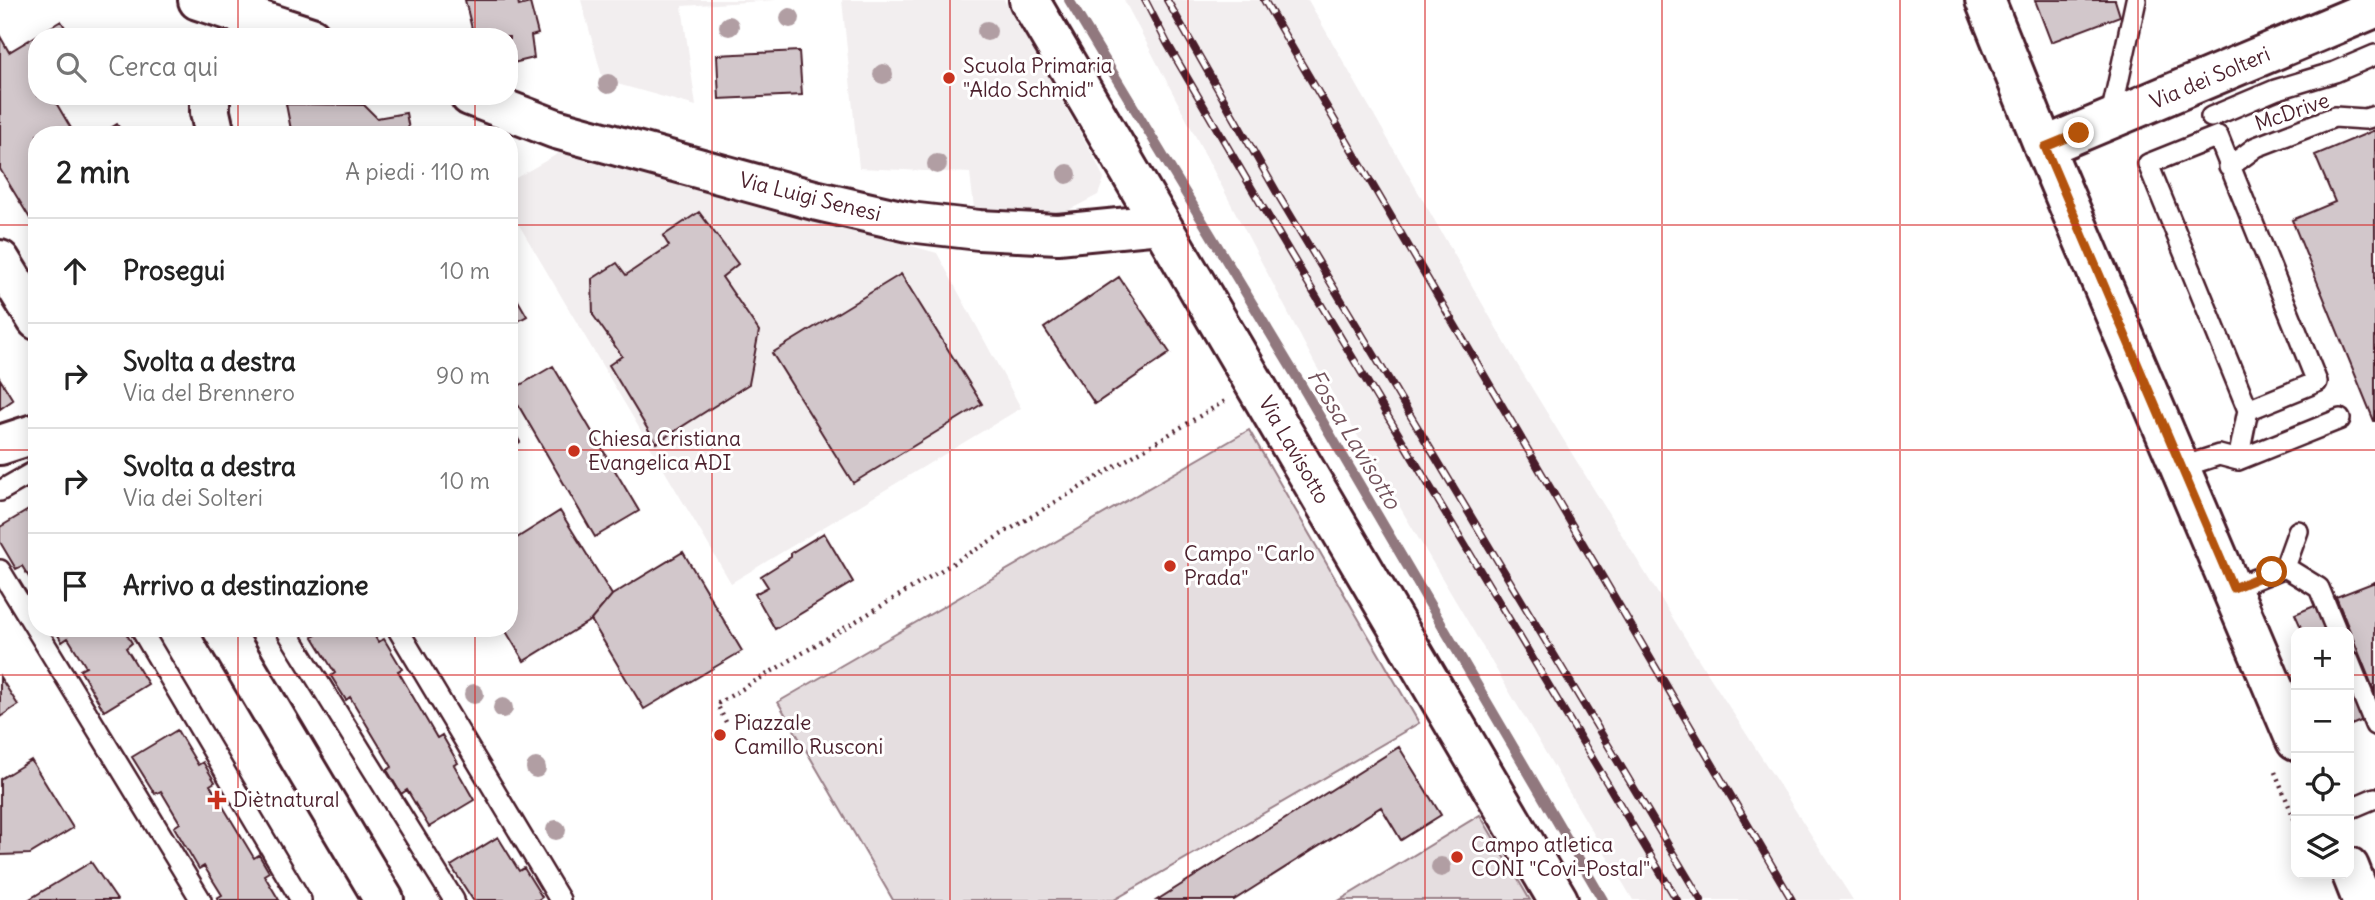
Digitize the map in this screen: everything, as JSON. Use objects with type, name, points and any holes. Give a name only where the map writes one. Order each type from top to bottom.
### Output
[{"type":"street","name":"Via Lavisotto","points":[[1029,0],[1558,900]]},
{"type":"street","points":[[1985,0],[2291,729]]},
{"type":"street","name":"Via dei Solteri","points":[[2045,147],[2110,120],[2204,100],[2375,8]]},
{"type":"street","points":[[206,13],[289,21]]},
{"type":"street","points":[[210,105],[213,126]]},
{"type":"street","name":"Via Luigi Senesi","points":[[493,105],[556,129],[814,200],[909,222],[979,230],[1058,234],[1160,224]]},
{"type":"street","points":[[0,260],[28,305]]},
{"type":"street","points":[[227,637],[384,900]]},
{"type":"street","points":[[2354,879],[2362,900]]},
{"type":"lane","points":[[2110,120],[2136,0]]},
{"type":"lane","name":"McDrive","points":[[2204,100],[2275,90],[2335,72],[2375,55]]},
{"type":"lane","points":[[2204,100],[2317,382],[2248,410]]},
{"type":"lane","name":"McDrive","points":[[2229,167],[2256,147],[2333,117],[2365,119],[2375,116]]},
{"type":"lane","points":[[2218,136],[2148,164],[2248,410],[2238,460]]},
{"type":"lane","points":[[2182,467],[2219,455],[2238,460],[2340,419]]},
{"type":"lane","points":[[0,491],[27,448]]},
{"type":"lane","points":[[2233,588],[2285,566],[2298,531]]},
{"type":"lane","points":[[2285,566],[2319,588],[2335,627]]},
{"type":"lane","points":[[0,570],[28,616]]},
{"type":"lane","points":[[41,637],[201,900]]},
{"type":"lane","points":[[145,637],[301,900]]},
{"type":"lane","points":[[291,637],[454,900]]},
{"type":"lane","points":[[402,637],[560,900]]},
{"type":"lane","points":[[2354,673],[2375,725]]},
{"type":"lane","points":[[2354,807],[2375,798]]},
{"type":"path","points":[[726,722],[717,704],[1255,383]]},
{"type":"shaded area","points":[[581,0],[778,0],[682,6],[696,106],[603,80]]},
{"type":"shaded area","name":"Scuola Primaria \"Aldo Schmid\"","points":[[842,0],[1004,0],[1094,157],[1104,179],[1098,195],[1065,212],[974,208],[970,173],[859,168]]},
{"type":"shaded area","points":[[1124,0],[1308,0],[1517,364],[1690,646],[1853,900],[1633,900],[1315,364]]},
{"type":"shaded area","points":[[561,152],[687,183],[937,253],[1021,408],[731,583],[518,223],[518,177]]},
{"type":"shaded area","name":"Campo \"Carlo Prada\"","points":[[1249,430],[1419,723],[1114,900],[893,900],[778,702]]},
{"type":"shaded area","name":"Campo atletica CONI \"Covi-Postal\"","points":[[1480,815],[1530,900],[1340,900]]},
{"type":"building","points":[[465,0],[518,0],[519,6],[530,3],[538,34],[531,36],[534,58],[518,62],[518,28],[472,28]]},
{"type":"building","points":[[2035,0],[2115,0],[2120,16],[2051,42]]},
{"type":"building","points":[[61,21],[65,28],[49,28]]},
{"type":"building","points":[[0,36],[9,52],[28,41],[28,105],[57,105],[70,126],[28,126],[28,215],[0,169]]},
{"type":"building","points":[[799,51],[802,95],[719,99],[717,55]]},
{"type":"building","points":[[286,105],[364,105],[377,118],[406,113],[408,126],[290,126]]},
{"type":"building","points":[[2375,130],[2374,421],[2292,220],[2335,202],[2315,155]]},
{"type":"building","points":[[699,212],[738,264],[722,277],[759,331],[749,384],[656,443],[609,365],[622,356],[593,315],[592,279],[617,263],[626,275],[669,246],[663,236]]},
{"type":"building","points":[[901,274],[982,404],[853,483],[772,353]]},
{"type":"building","points":[[1119,277],[1170,353],[1095,404],[1044,328]]},
{"type":"building","points":[[518,300],[527,316],[518,321]]},
{"type":"building","name":"Chiesa Cristiana Evangelica ADI","points":[[553,366],[639,511],[595,537],[518,405],[518,386]]},
{"type":"building","points":[[0,379],[13,400],[0,409]]},
{"type":"building","points":[[28,510],[28,576],[22,566],[16,569],[0,542],[0,527]]},
{"type":"building","points":[[560,511],[612,595],[591,620],[524,661],[509,637],[518,637],[518,537]]},
{"type":"building","points":[[824,533],[853,582],[775,629],[755,594],[768,587],[761,576]]},
{"type":"building","points":[[683,552],[742,651],[644,709],[591,620],[612,595]]},
{"type":"building","points":[[2375,582],[2375,693],[2354,641],[2354,627],[2348,627],[2336,597]]},
{"type":"building","points":[[2336,597],[2348,627],[2301,627],[2295,614]]},
{"type":"building","points":[[59,637],[128,637],[132,643],[126,648],[148,684],[104,711],[80,670],[86,667],[68,638],[62,642]]},
{"type":"building","points":[[313,637],[375,637],[378,642],[384,639],[402,669],[398,671],[437,738],[442,735],[458,763],[454,765],[474,800],[429,827],[407,790],[401,794],[387,770],[392,767],[350,697],[346,700],[331,676],[335,673]]},
{"type":"building","points":[[2354,641],[2375,693],[2375,715],[2354,724]]},
{"type":"building","points":[[0,677],[18,705],[0,717]]},
{"type":"building","points":[[177,730],[198,765],[203,762],[215,782],[210,785],[254,858],[259,855],[269,872],[264,875],[279,900],[218,900],[222,895],[204,866],[199,869],[174,827],[180,823],[161,791],[155,794],[132,757]]},
{"type":"building","points":[[1399,747],[1441,815],[1401,840],[1381,807],[1234,900],[1157,900]]},
{"type":"building","points":[[31,760],[73,828],[30,854],[0,855],[0,779]]},
{"type":"building","points":[[498,837],[519,871],[524,868],[542,897],[538,900],[473,900],[451,866]]},
{"type":"building","points":[[91,862],[117,900],[28,900]]},
{"type":"waterway","name":"Fossa Lavisotto","points":[[1069,0],[1299,381],[1603,900]]},
{"type":"railway","points":[[1145,0],[1167,43],[1262,206],[1677,900]]},
{"type":"railway","points":[[1167,0],[1280,198],[1701,900]]},
{"type":"railway","points":[[1264,0],[1792,900]]},
{"type":"place","name":"Scuola Primaria \"Aldo Schmid\"","points":[[949,78]]},
{"type":"place","name":"Chiesa Cristiana Evangelica ADI","points":[[574,451]]},
{"type":"place","name":"Campo \"Carlo Prada\"","points":[[1170,566]]},
{"type":"place","name":"Piazzale Camillo Rusconi","points":[[720,735]]},
{"type":"place","name":"Diètnatural","points":[[217,800]]},
{"type":"place","name":"Campo atletica CONI \"Covi-Postal\"","points":[[1457,857]]},
{"type":"route","points":[[2079,133],[2045,147],[2233,588],[2272,572]]}]
